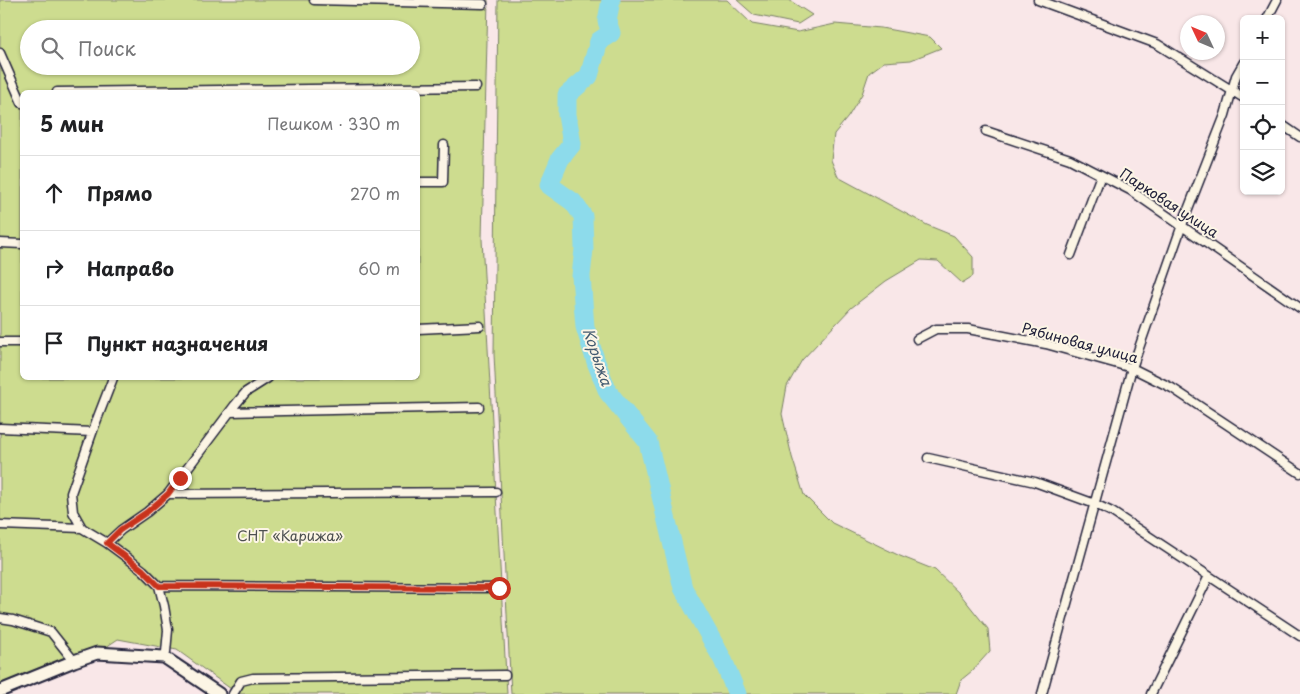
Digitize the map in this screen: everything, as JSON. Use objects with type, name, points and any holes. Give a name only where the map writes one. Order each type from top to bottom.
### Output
[{"type":"street","points":[[314,0],[483,4]]},
{"type":"street","points":[[1038,0],[1157,44],[1240,95]]},
{"type":"street","points":[[1269,15],[1277,0]]},
{"type":"street","points":[[0,53],[20,91]]},
{"type":"street","points":[[1042,694],[1132,368],[1182,225],[1225,115],[1236,76],[1240,69]]},
{"type":"street","points":[[225,90],[476,87]]},
{"type":"street","points":[[1285,127],[1300,137]]},
{"type":"street","name":"Парковая улица","points":[[986,131],[1070,159],[1130,190],[1300,308]]},
{"type":"street","points":[[420,182],[443,182],[444,145]]},
{"type":"street","points":[[1071,255],[1101,175]]},
{"type":"street","points":[[0,243],[20,244]]},
{"type":"street","points":[[420,329],[480,326]]},
{"type":"street","name":"Рябиновая улица","points":[[917,339],[936,329],[968,329],[1046,344],[1132,368],[1172,388],[1300,473]]},
{"type":"street","points":[[0,342],[20,342]]},
{"type":"street","points":[[82,528],[73,512],[72,493],[92,432],[112,380]]},
{"type":"street","points":[[107,543],[120,530],[147,512],[168,494],[246,392],[265,380]]},
{"type":"street","points":[[230,412],[479,407]]},
{"type":"street","points":[[0,428],[92,432]]},
{"type":"street","points":[[928,458],[1035,482],[1112,512],[1300,636]]},
{"type":"street","points":[[168,494],[496,492]]},
{"type":"street","points":[[0,525],[82,528],[107,543],[143,570],[159,586],[164,606],[168,630],[164,657]]},
{"type":"street","points":[[1151,694],[1209,576]]},
{"type":"street","points":[[159,586],[499,588]]},
{"type":"street","points":[[0,618],[13,620],[51,632],[74,661]]},
{"type":"street","points":[[0,691],[74,661],[97,654],[164,657],[218,694]]},
{"type":"street","points":[[233,694],[241,681],[253,678],[505,675]]},
{"type":"green space","name":"СНТ «Карижа»","points":[[0,0],[488,0],[482,239],[507,694],[238,694],[177,650],[118,639],[97,653],[0,691]]},
{"type":"green space","points":[[498,0],[727,0],[752,24],[798,32],[835,24],[881,28],[930,37],[941,48],[911,60],[884,62],[869,73],[862,94],[848,117],[834,134],[831,160],[838,177],[927,225],[954,236],[973,257],[973,276],[962,283],[938,261],[921,260],[886,281],[851,308],[802,360],[787,386],[782,414],[792,457],[804,495],[832,523],[900,556],[935,570],[961,595],[988,629],[990,651],[961,680],[956,694],[511,694],[494,354]]},
{"type":"green space","points":[[737,0],[789,0],[812,15],[798,24],[754,15]]},
{"type":"waterway","name":"Корыжа","points":[[611,0],[607,21],[611,33],[599,41],[589,76],[567,95],[567,115],[572,144],[560,159],[549,185],[573,202],[583,216],[584,249],[581,276],[585,327],[596,362],[608,392],[648,442],[683,588],[723,660],[737,694]]},
{"type":"route","points":[[180,478],[168,494],[147,512],[120,530],[107,543],[143,570],[159,586],[499,588]]}]
